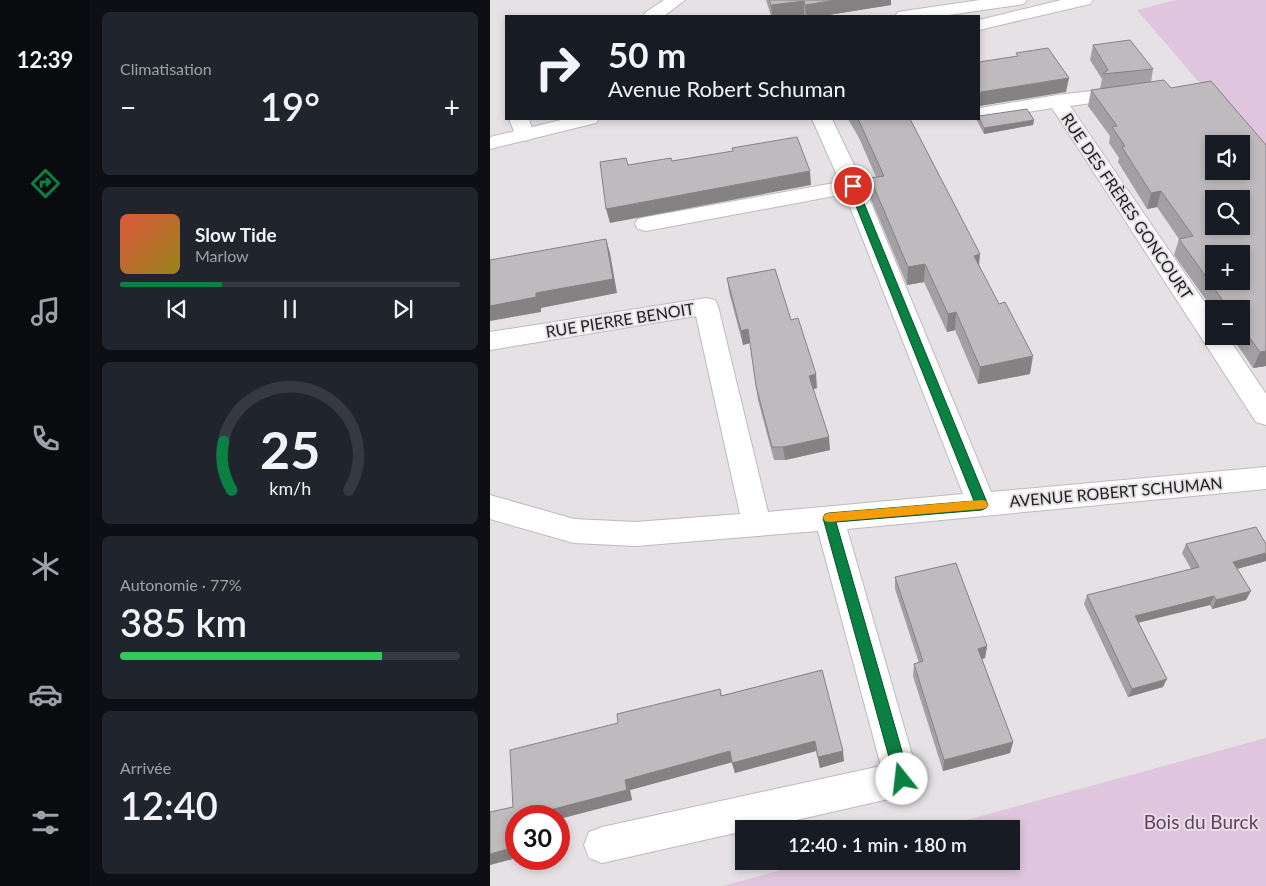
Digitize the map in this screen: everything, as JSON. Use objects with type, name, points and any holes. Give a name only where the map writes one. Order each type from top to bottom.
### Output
[{"type":"street","points":[[654,15],[676,0]]},
{"type":"street","points":[[911,15],[1018,0]]},
{"type":"street","points":[[980,26],[1084,0]]},
{"type":"street","points":[[980,114],[1058,101],[1142,92]]},
{"type":"street","name":"RUE DES FRÈRES GONCOURT","points":[[1058,101],[1205,322]]},
{"type":"street","points":[[490,143],[522,127],[581,120]]},
{"type":"street","points":[[822,120],[853,186],[982,505]]},
{"type":"street","points":[[646,224],[853,186]]},
{"type":"street","name":"RUE PIERRE BENOIT","points":[[490,341],[706,306],[757,526]]},
{"type":"street","name":"RUE DES FRÈRES GONCOURT","points":[[1220,345],[1266,415]]},
{"type":"street","name":"AVENUE ROBERT SCHUMAN","points":[[490,507],[574,531],[636,534],[757,526],[1266,478]]},
{"type":"street","points":[[602,845],[902,779],[829,518]]},
{"type":"green space","points":[[1176,0],[1266,0],[1266,160],[1250,141],[1250,135],[1244,135],[1137,10]]},
{"type":"green space","name":"Bois du Burck","points":[[1266,738],[1266,886],[723,886],[781,870],[1020,870],[1020,820],[967,820]]},
{"type":"building","points":[[769,0],[836,0],[805,5],[804,1],[771,5]]},
{"type":"building","points":[[1130,40],[1153,69],[1103,74],[1108,70],[1093,45]]},
{"type":"building","points":[[1048,48],[1069,78],[981,92],[980,97],[980,62],[1018,56],[1016,53]]},
{"type":"building","points":[[1164,80],[1171,88],[1211,81],[1266,145],[1266,351],[1260,352],[1250,338],[1250,300],[1223,300],[1215,290],[1250,290],[1250,245],[1205,245],[1205,275],[1179,239],[1193,236],[1161,191],[1151,193],[1122,147],[1125,146],[1112,127],[1117,126],[1091,90]]},
{"type":"building","points":[[1027,109],[1034,120],[984,128],[980,116]]},
{"type":"building","points":[[858,120],[911,120],[980,254],[974,256],[999,304],[1005,302],[1033,356],[980,367],[956,312],[948,314],[925,264],[908,267],[870,178],[884,176]]},
{"type":"building","points":[[797,137],[810,171],[606,209],[600,162],[626,158],[628,165],[671,158],[672,161],[733,151],[732,148]]},
{"type":"building","points":[[606,239],[613,279],[536,293],[536,297],[490,306],[490,260]]},
{"type":"building","points":[[775,269],[791,320],[798,318],[816,374],[809,376],[829,437],[783,447],[772,447],[756,386],[748,329],[741,331],[727,278]]},
{"type":"building","points":[[1256,527],[1266,544],[1266,553],[1233,562],[1251,591],[1216,600],[1214,596],[1135,616],[1167,679],[1132,689],[1087,595],[1199,567],[1186,544]]},
{"type":"building","points":[[956,563],[987,646],[978,649],[1013,742],[944,760],[914,664],[923,661],[895,577]]},
{"type":"building","points":[[822,670],[843,751],[818,757],[815,741],[732,763],[730,751],[625,780],[627,790],[569,805],[513,805],[510,750],[618,723],[617,714],[720,689],[721,696]]},
{"type":"building","points":[[505,809],[505,850],[490,854],[490,812]]},
{"type":"slow traffic","points":[[829,518],[982,505]]},
{"type":"route","points":[[853,186],[982,505],[829,518],[902,779]]}]
